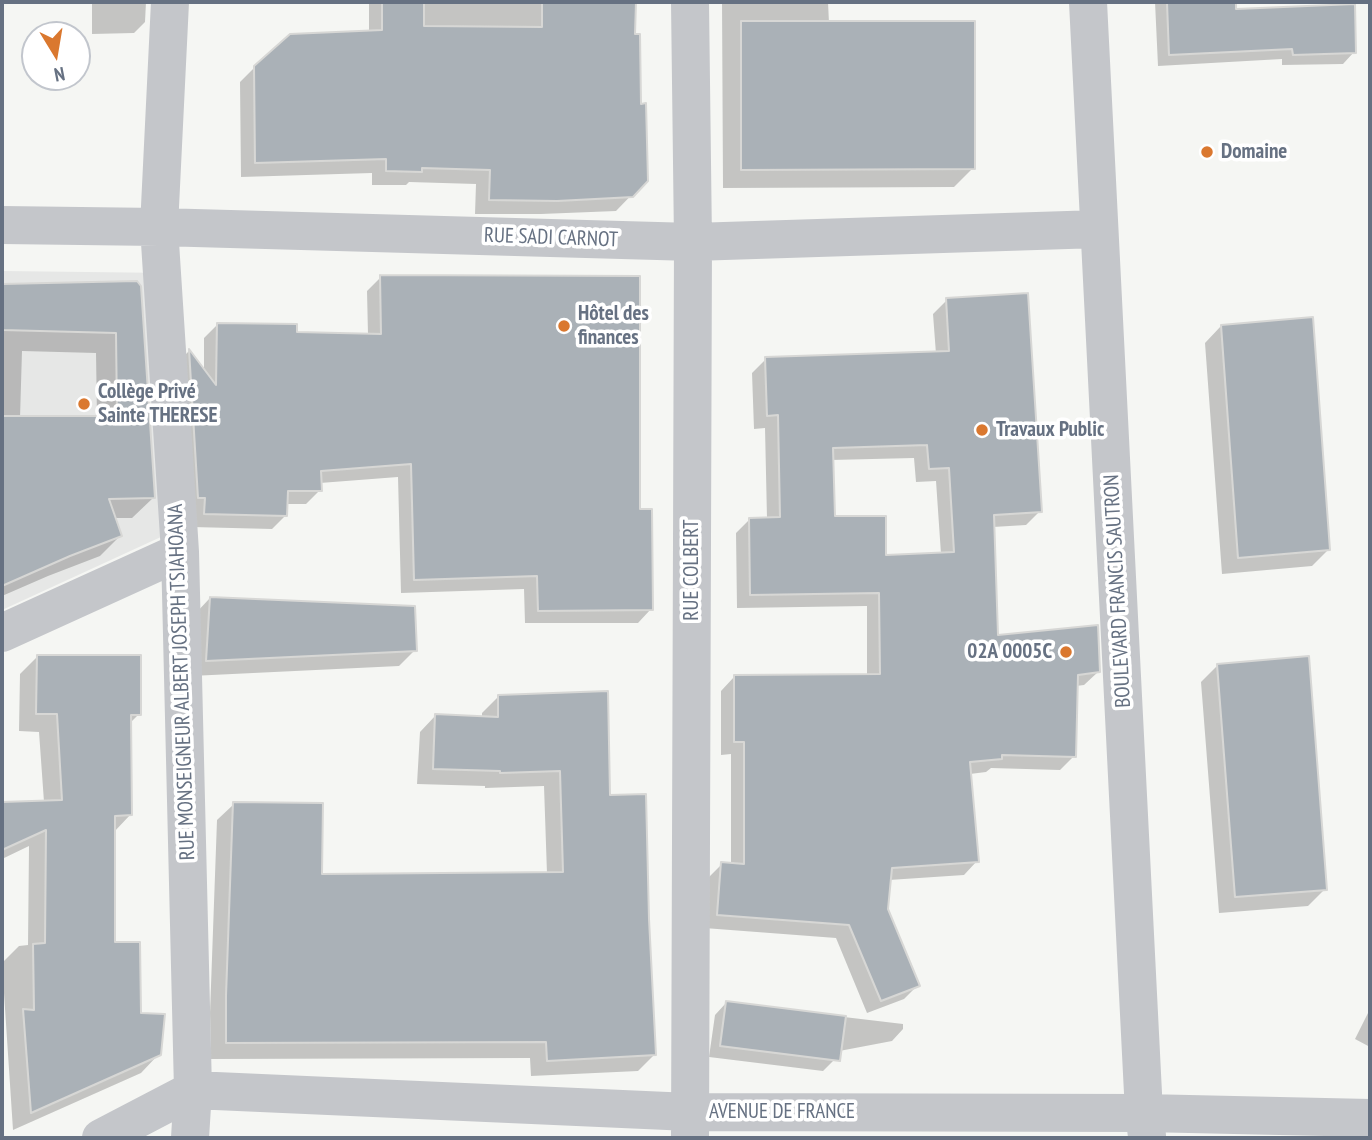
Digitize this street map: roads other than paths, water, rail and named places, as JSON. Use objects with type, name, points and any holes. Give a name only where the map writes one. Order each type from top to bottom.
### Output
[{"type":"street","name":"RUE MONSEIGNEUR ALBERT JOSEPH TSIAHOANA","points":[[170,2],[159,227],[180,552],[193,1090],[190,1138]]},
{"type":"street","name":"RUE COLBERT","points":[[690,2],[693,242],[690,1125]]},
{"type":"street","name":"BOULEVARD FRANCIS SAUTRON","points":[[1088,2],[1146,1126]]},
{"type":"street","name":"RUE SADI CARNOT","points":[[2,225],[693,242],[1100,229]]},
{"type":"street","points":[[2,633],[180,552]]},
{"type":"street","points":[[101,1138],[193,1090]]},
{"type":"street","name":"AVENUE DE FRANCE","points":[[193,1090],[690,1125],[1146,1126],[1370,1118]]},
{"type":"place","name":"Domaine","points":[[1207,152]]},
{"type":"place","name":"Hôtel des finances","points":[[564,326]]},
{"type":"place","name":"Collège Privé Sainte THERESE","points":[[84,404]]},
{"type":"place","name":"Travaux Public","points":[[982,430]]},
{"type":"place","name":"02A 0005C","points":[[1066,652]]}]
